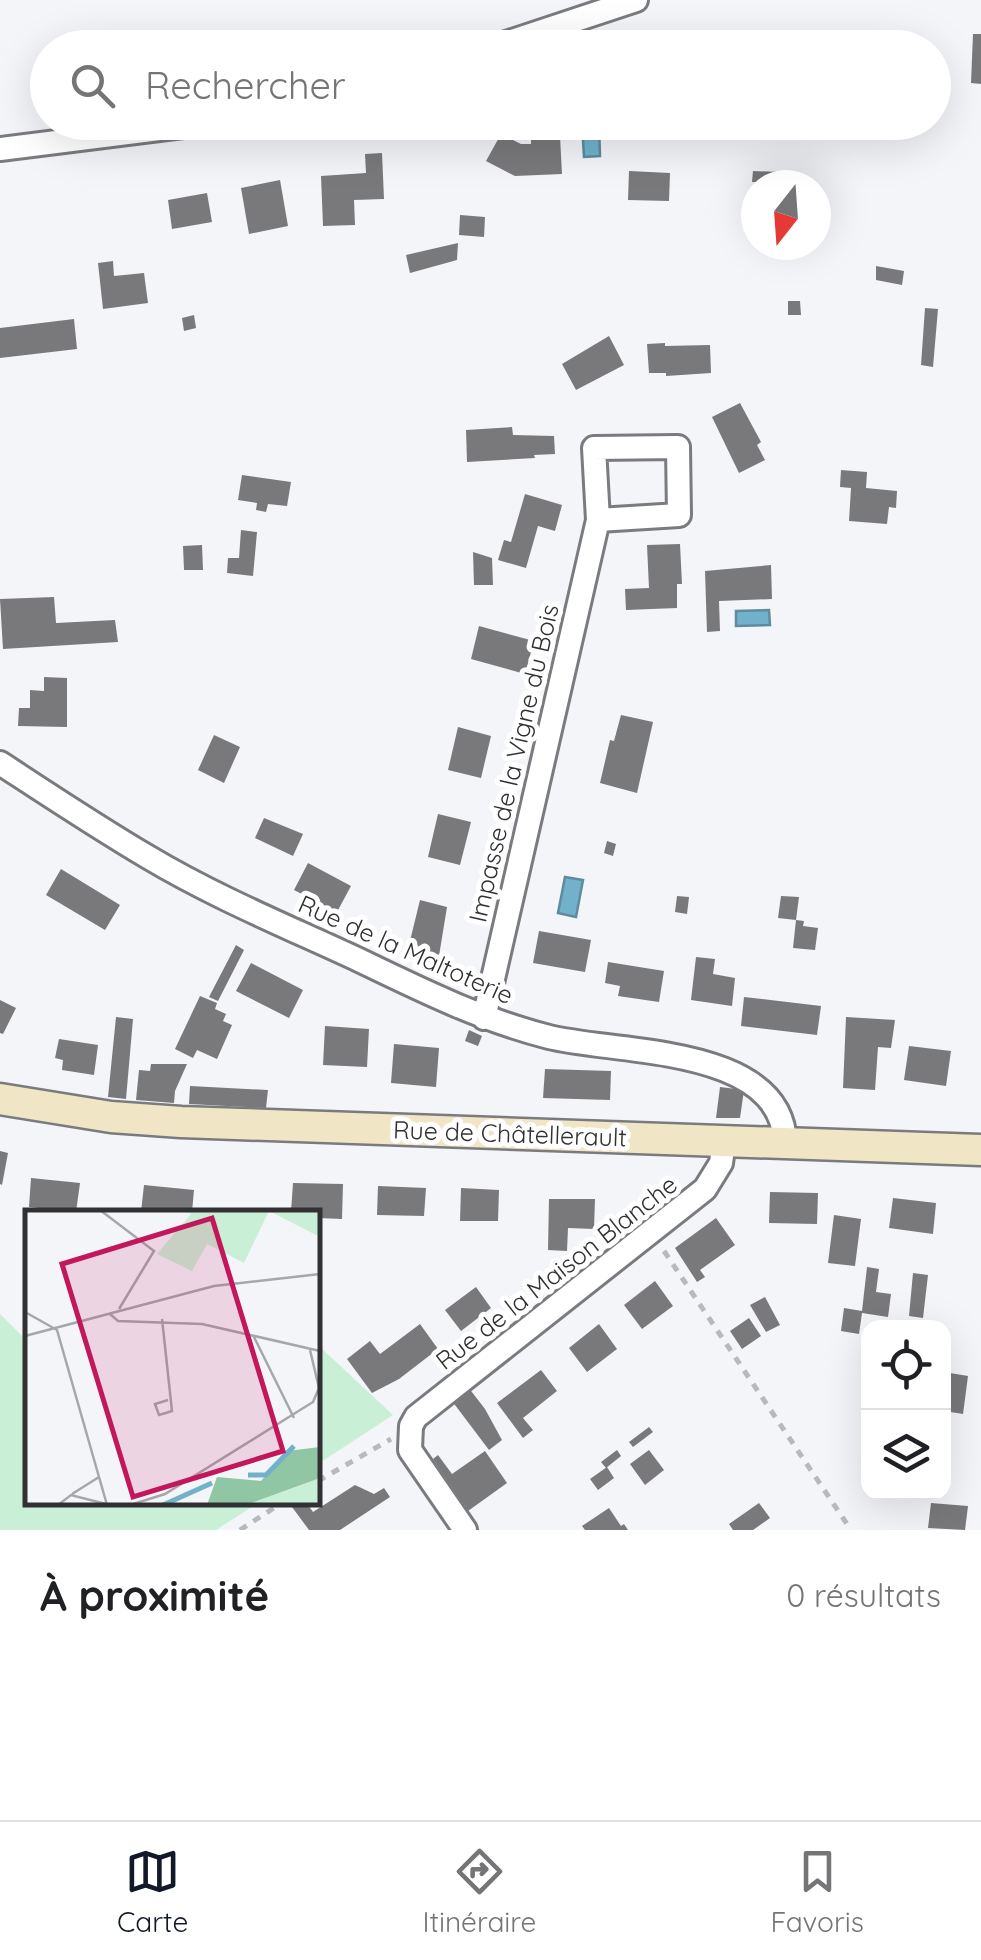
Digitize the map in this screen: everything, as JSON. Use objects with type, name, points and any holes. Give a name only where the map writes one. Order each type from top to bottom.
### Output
[{"type":"main road","name":"Rue de Châtellerault","points":[[0,1100],[181,1122],[981,1150]]},
{"type":"street","points":[[545,30],[636,0]]},
{"type":"street","points":[[0,150],[77,140]]},
{"type":"street","name":"Impasse de la Vigne du Bois","points":[[484,1018],[598,520],[594,448],[678,446],[680,515],[598,520]]},
{"type":"street","name":"Rue de la Maltoterie","points":[[0,763],[150,858],[249,909],[484,1018],[552,1038],[678,1056],[752,1082],[775,1104],[785,1142]]},
{"type":"street","name":"Rue de la Maison Blanche","points":[[408,1438],[416,1417],[706,1189],[716,1177],[724,1140]]},
{"type":"street","points":[[408,1438],[414,1459],[465,1530]]},
{"type":"path","points":[[652,1232],[851,1530]]},
{"type":"path","points":[[320,1480],[385,1440],[408,1438]]},
{"type":"path","points":[[240,1530],[278,1505]]},
{"type":"green space","points":[[0,1314],[25,1339],[25,1505],[255,1505],[216,1530],[0,1530]]},
{"type":"green space","points":[[320,1347],[393,1415],[320,1463]]},
{"type":"water","points":[[583,140],[600,140],[600,156],[584,157]]},
{"type":"water","points":[[769,610],[770,625],[736,626],[736,611]]},
{"type":"water","points":[[565,877],[583,880],[576,917],[558,913]]},
{"type":"building","points":[[973,34],[981,34],[981,84],[971,83]]},
{"type":"building","points":[[498,140],[531,144],[531,140],[560,140],[562,174],[515,176],[486,161]]},
{"type":"building","points":[[382,153],[384,199],[354,200],[355,225],[323,226],[321,176],[366,173],[365,154]]},
{"type":"building","points":[[629,171],[670,173],[669,201],[628,200]]},
{"type":"building","points":[[280,180],[288,226],[249,234],[241,188]]},
{"type":"building","points":[[207,193],[212,222],[172,229],[168,200]]},
{"type":"building","points":[[460,215],[485,217],[484,237],[459,235]]},
{"type":"building","points":[[458,243],[457,260],[410,273],[406,255]]},
{"type":"building","points":[[113,261],[114,276],[144,273],[148,303],[103,309],[98,263]]},
{"type":"building","points":[[876,266],[904,271],[902,285],[876,280]]},
{"type":"building","points":[[788,301],[800,301],[801,315],[788,315]]},
{"type":"building","points":[[925,308],[938,309],[933,367],[921,365]]},
{"type":"building","points":[[194,315],[196,328],[184,331],[182,318]]},
{"type":"building","points":[[74,319],[77,349],[0,358],[0,328]]},
{"type":"building","points":[[609,336],[624,365],[576,390],[562,364]]},
{"type":"building","points":[[647,344],[710,345],[711,373],[649,373]]},
{"type":"building","points":[[740,403],[761,442],[757,445],[765,460],[739,473],[712,417]]},
{"type":"building","points":[[512,427],[513,435],[554,436],[555,454],[467,462],[466,430]]},
{"type":"building","points":[[841,470],[867,472],[866,488],[897,491],[896,508],[889,507],[887,524],[849,521],[851,488],[840,487]]},
{"type":"building","points":[[242,475],[291,482],[287,506],[268,504],[266,512],[256,510],[257,503],[238,500]]},
{"type":"building","points":[[525,494],[562,505],[555,531],[538,526],[526,568],[498,560],[504,540],[511,542]]},
{"type":"building","points":[[241,530],[257,532],[253,576],[227,573],[228,558],[239,558]]},
{"type":"building","points":[[680,544],[682,584],[677,584],[677,608],[626,610],[625,589],[649,588],[647,545]]},
{"type":"building","points":[[202,545],[203,570],[184,570],[183,546]]},
{"type":"building","points":[[473,552],[492,558],[493,585],[474,585]]},
{"type":"building","points":[[771,565],[772,599],[719,601],[720,631],[707,632],[705,571]]},
{"type":"building","points":[[54,597],[56,623],[115,620],[118,642],[3,649],[0,599]]},
{"type":"building","points":[[479,626],[534,641],[525,674],[471,659]]},
{"type":"building","points":[[44,677],[67,678],[67,727],[18,726],[19,708],[30,708],[30,690],[44,691]]},
{"type":"building","points":[[621,715],[653,722],[637,793],[600,783],[610,740],[614,741]]},
{"type":"building","points":[[458,727],[491,736],[481,778],[448,770]]},
{"type":"building","points":[[214,735],[240,747],[224,783],[198,770]]},
{"type":"building","points":[[438,814],[471,822],[460,865],[428,857]]},
{"type":"building","points":[[264,818],[303,834],[293,856],[255,838]]},
{"type":"building","points":[[607,841],[616,844],[613,856],[604,853]]},
{"type":"building","points":[[308,863],[351,886],[337,912],[294,890]]},
{"type":"building","points":[[61,869],[120,905],[105,930],[46,895]]},
{"type":"building","points":[[677,896],[689,897],[687,914],[675,912]]},
{"type":"building","points":[[781,896],[799,897],[796,920],[778,918]]},
{"type":"building","points":[[420,900],[447,907],[439,956],[408,949]]},
{"type":"building","points":[[796,920],[804,921],[803,926],[818,928],[815,950],[793,948]]},
{"type":"building","points":[[539,931],[591,940],[585,972],[533,963]]},
{"type":"building","points":[[236,945],[244,950],[218,1001],[209,997]]},
{"type":"building","points":[[696,957],[715,959],[713,974],[735,978],[732,1006],[691,1000]]},
{"type":"building","points":[[608,962],[664,971],[659,1002],[618,996],[620,986],[605,983]]},
{"type":"building","points":[[251,963],[303,990],[289,1018],[236,991]]},
{"type":"building","points":[[200,996],[217,1003],[215,1009],[226,1014],[223,1021],[232,1025],[217,1059],[197,1050],[193,1058],[175,1049]]},
{"type":"building","points":[[744,997],[821,1006],[817,1035],[741,1026]]},
{"type":"building","points":[[0,1000],[16,1008],[3,1034],[0,1033]]},
{"type":"building","points":[[116,1017],[133,1019],[126,1099],[108,1097]]},
{"type":"building","points":[[846,1017],[895,1020],[891,1048],[878,1047],[875,1090],[843,1088]]},
{"type":"building","points":[[325,1026],[369,1029],[367,1067],[323,1065]]},
{"type":"building","points":[[469,1030],[482,1036],[478,1046],[465,1041]]},
{"type":"building","points":[[59,1039],[98,1045],[94,1075],[62,1070],[63,1060],[55,1058]]},
{"type":"building","points":[[394,1044],[439,1048],[436,1087],[391,1083]]},
{"type":"building","points":[[909,1046],[951,1051],[946,1086],[904,1080]]},
{"type":"building","points":[[151,1064],[187,1064],[174,1103],[136,1100],[139,1070],[150,1071]]},
{"type":"building","points":[[545,1069],[611,1071],[610,1100],[543,1098]]},
{"type":"building","points":[[190,1086],[268,1090],[266,1108],[189,1104]]},
{"type":"building","points":[[720,1087],[744,1090],[740,1118],[716,1118]]},
{"type":"building","points":[[0,1151],[8,1153],[2,1185],[0,1184]]},
{"type":"building","points":[[31,1178],[80,1183],[76,1210],[29,1207]]},
{"type":"building","points":[[293,1183],[343,1184],[342,1219],[320,1218],[320,1210],[291,1210]]},
{"type":"building","points":[[144,1185],[194,1190],[192,1210],[141,1210]]},
{"type":"building","points":[[378,1186],[426,1188],[424,1216],[377,1215]]},
{"type":"building","points":[[461,1188],[499,1190],[498,1221],[460,1221]]},
{"type":"building","points":[[770,1192],[818,1193],[817,1224],[769,1223]]},
{"type":"building","points":[[893,1198],[936,1203],[933,1234],[889,1228]]},
{"type":"building","points":[[549,1199],[595,1199],[594,1229],[568,1228],[567,1251],[548,1250]]},
{"type":"building","points":[[834,1215],[861,1219],[855,1266],[828,1263]]},
{"type":"building","points":[[716,1218],[735,1245],[700,1270],[705,1277],[697,1282],[675,1248]]},
{"type":"building","points":[[867,1267],[879,1269],[876,1292],[891,1294],[888,1317],[862,1313],[859,1334],[841,1331],[844,1308],[862,1311]]},
{"type":"building","points":[[913,1273],[928,1275],[923,1318],[909,1316]]},
{"type":"building","points":[[655,1281],[673,1306],[642,1329],[624,1305]]},
{"type":"building","points":[[476,1287],[491,1308],[461,1331],[445,1310]]},
{"type":"building","points":[[765,1297],[780,1325],[766,1332],[750,1305]]},
{"type":"building","points":[[749,1318],[761,1336],[742,1349],[730,1331]]},
{"type":"building","points":[[420,1324],[438,1349],[399,1379],[372,1393],[347,1359],[370,1341],[380,1354]]},
{"type":"building","points":[[599,1324],[617,1349],[587,1372],[569,1348]]},
{"type":"building","points":[[541,1370],[557,1391],[523,1418],[533,1430],[523,1438],[497,1403]]},
{"type":"building","points":[[951,1373],[968,1376],[963,1414],[951,1412]]},
{"type":"building","points":[[468,1387],[502,1440],[489,1450],[452,1401]]},
{"type":"building","points":[[649,1427],[653,1432],[633,1447],[629,1442]]},
{"type":"building","points":[[617,1450],[621,1456],[606,1468],[601,1462]]},
{"type":"building","points":[[649,1450],[664,1470],[645,1485],[630,1464]]},
{"type":"building","points":[[485,1451],[507,1483],[468,1511],[433,1459],[438,1455],[452,1474]]},
{"type":"building","points":[[607,1467],[614,1478],[598,1490],[590,1479]]},
{"type":"building","points":[[355,1485],[374,1494],[384,1488],[390,1497],[340,1530],[309,1530],[292,1507],[308,1505],[313,1512]]},
{"type":"building","points":[[759,1503],[770,1518],[753,1530],[733,1530],[729,1524]]},
{"type":"building","points":[[931,1503],[968,1506],[965,1530],[928,1528]]},
{"type":"building","points":[[609,1508],[628,1530],[585,1530],[582,1526]]}]
